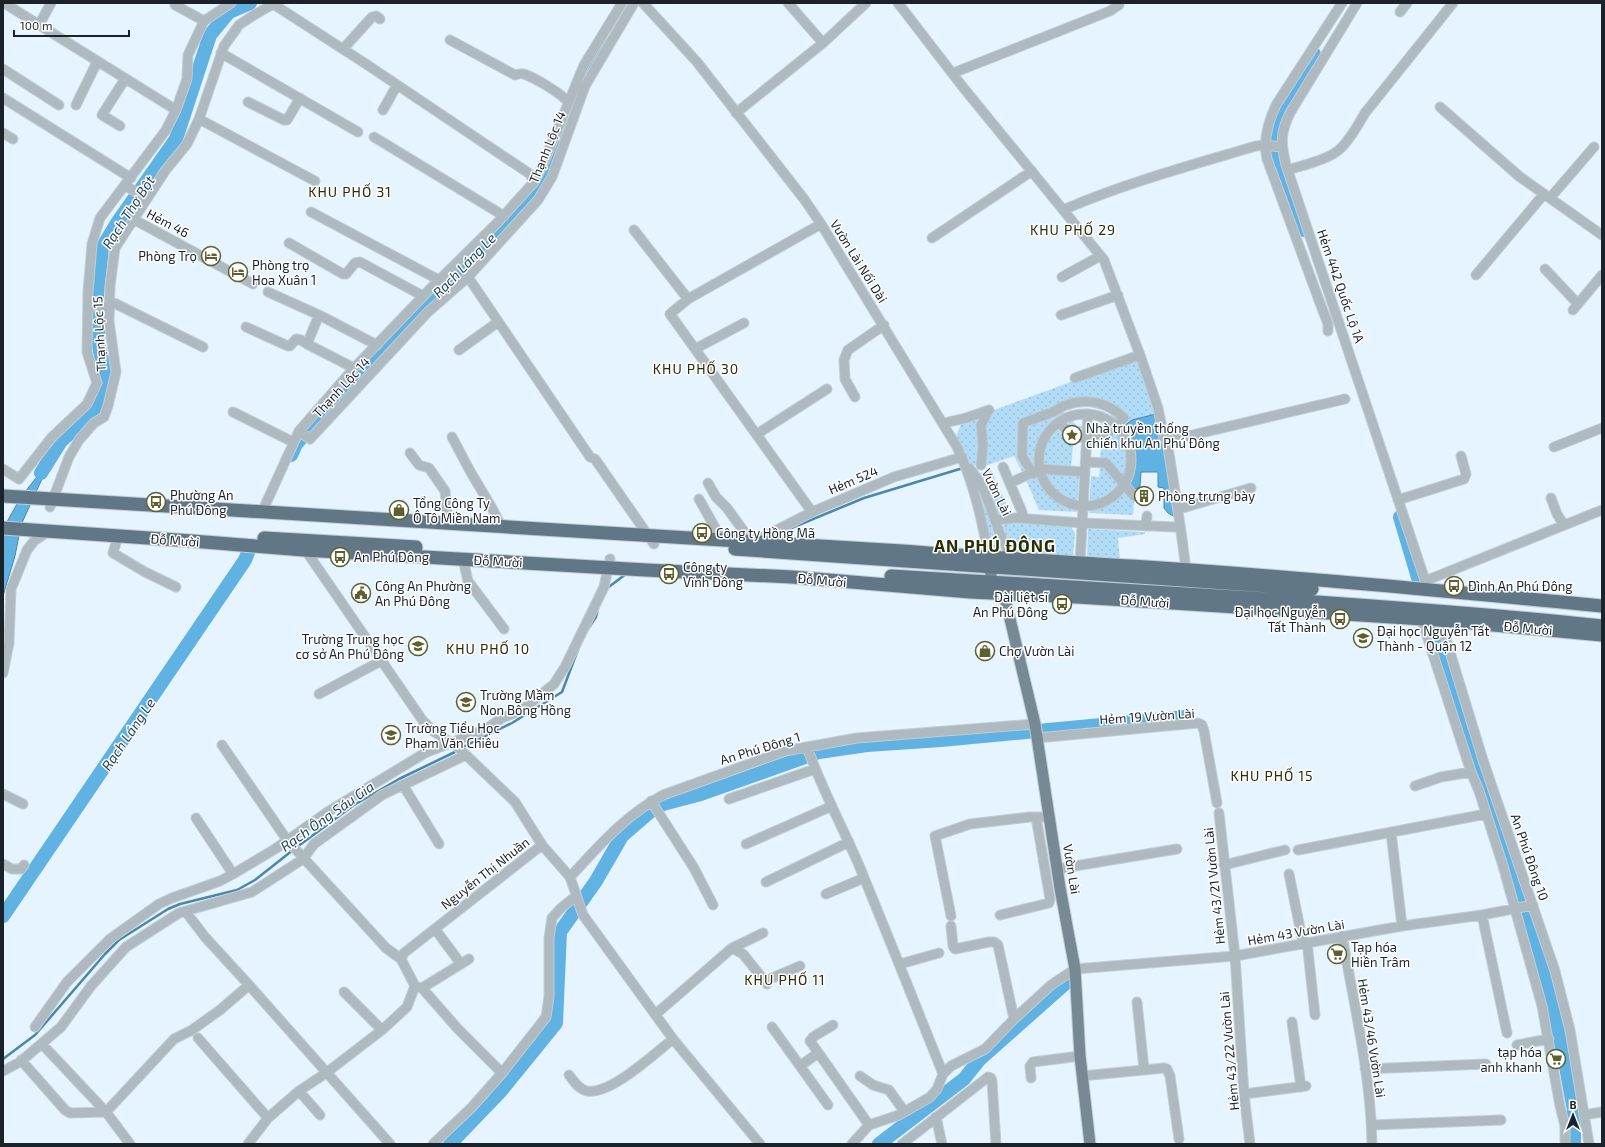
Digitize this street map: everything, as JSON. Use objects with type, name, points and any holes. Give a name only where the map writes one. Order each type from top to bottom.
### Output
[{"type":"highway","points":[[5,499],[51,502]]},
{"type":"highway","name":"Đỗ Mười","points":[[51,502],[262,512],[501,526],[651,539],[761,542],[989,563]]},
{"type":"highway","name":"Đỗ Mười","points":[[51,502],[651,539],[989,563],[1427,589],[1602,615]]},
{"type":"highway","points":[[3,522],[46,529]]},
{"type":"highway","points":[[3,528],[46,529]]},
{"type":"highway","name":"Đỗ Mười","points":[[46,529],[118,536],[303,545],[462,559],[609,563]]},
{"type":"highway","name":"Đỗ Mười","points":[[46,529],[609,563],[1003,591],[1080,587],[1420,614],[1495,615],[1602,626]]},
{"type":"highway","name":"Đỗ Mười","points":[[1011,564],[1131,566],[1427,589],[1602,606]]},
{"type":"highway","name":"Đỗ Mười","points":[[1438,615],[1602,635]]},
{"type":"main road","name":"Vườn Lài","points":[[989,563],[1003,591],[1036,731],[1057,869],[1075,969],[1080,1056],[1090,1144]]},
{"type":"main road","name":"Vườn Lài","points":[[1003,591],[1011,564]]},
{"type":"street","points":[[4,3],[176,110]]},
{"type":"street","points":[[38,25],[51,3]]},
{"type":"street","points":[[175,5],[204,21],[231,3]]},
{"type":"street","name":"Thạnh Lộc 14","points":[[262,512],[299,431],[354,368],[423,296],[500,220],[534,182],[542,167],[584,65],[622,3]]},
{"type":"street","name":"Thạnh Lộc 14","points":[[299,431],[310,439],[428,312],[468,277],[538,200],[552,177],[585,86],[634,3]]},
{"type":"street","name":"Vườn Lài Nối Dài","points":[[643,3],[697,62],[822,224],[944,423],[964,461],[976,498],[989,563]]},
{"type":"street","points":[[788,3],[823,44]]},
{"type":"street","points":[[736,114],[823,44],[866,3]]},
{"type":"street","points":[[898,3],[953,74],[1100,256],[1109,271],[1140,355],[1158,408],[1164,438],[1167,441],[1174,489],[1179,509],[1186,570]]},
{"type":"street","points":[[1328,331],[1329,328],[1267,159],[1265,145],[1269,124],[1276,105],[1342,3]]},
{"type":"street","name":"Hẻm 442 Quốc Lộ 1A","points":[[1357,3],[1290,113],[1278,146],[1288,170],[1427,589]]},
{"type":"street","points":[[1400,12],[1407,3]]},
{"type":"street","points":[[1288,170],[1331,155],[1340,149],[1365,113],[1453,3]]},
{"type":"street","name":"Thạnh Lộc 15","points":[[51,502],[69,457],[83,435],[94,423],[104,417],[108,406],[116,372],[109,321],[115,248],[165,171],[187,144],[199,119],[224,46],[239,25],[274,4]]},
{"type":"street","name":"Thạnh Lộc 14","points":[[274,4],[530,174],[534,182]]},
{"type":"street","points":[[953,74],[1110,11],[1119,5]]},
{"type":"street","points":[[343,49],[372,17],[376,16],[380,19]]},
{"type":"street","name":"Thạnh Lộc 15","points":[[5,474],[19,479],[52,437],[87,404],[94,390],[97,383],[87,352],[92,244],[100,218],[166,130],[176,110],[187,80],[188,55],[204,21]]},
{"type":"street","points":[[450,40],[515,75],[523,74],[556,91],[568,102]]},
{"type":"street","points":[[221,53],[358,132]]},
{"type":"street","points":[[76,105],[97,62]]},
{"type":"street","points":[[3,69],[60,105]]},
{"type":"street","points":[[120,126],[102,115],[125,79]]},
{"type":"street","points":[[383,110],[397,85]]},
{"type":"street","points":[[3,98],[128,181],[146,199]]},
{"type":"street","points":[[248,102],[284,120],[287,120],[300,98]]},
{"type":"street","points":[[1440,107],[1520,177],[1602,235]]},
{"type":"street","points":[[199,119],[315,181]]},
{"type":"street","points":[[3,134],[13,139]]},
{"type":"street","points":[[374,137],[500,220],[508,234]]},
{"type":"street","points":[[1063,210],[1087,200],[1173,171],[1256,146],[1278,146]]},
{"type":"street","points":[[1476,275],[1547,196],[1594,147]]},
{"type":"street","points":[[932,238],[1032,171]]},
{"type":"street","points":[[311,212],[439,280]]},
{"type":"street","name":"Hẻm 46","points":[[134,219],[253,284]]},
{"type":"street","points":[[812,512],[670,314],[688,299],[822,224]]},
{"type":"street","points":[[634,230],[688,299]]},
{"type":"street","points":[[288,243],[343,274],[346,274],[355,263],[360,262],[423,296]]},
{"type":"street","points":[[1062,277],[1100,256]]},
{"type":"street","points":[[1545,269],[1575,307],[1602,275]]},
{"type":"street","points":[[468,277],[590,457],[595,459],[651,539]]},
{"type":"street","points":[[268,292],[319,315],[377,345]]},
{"type":"street","points":[[1061,315],[1118,295]]},
{"type":"street","points":[[88,307],[110,304],[202,347]]},
{"type":"street","points":[[307,344],[319,315]]},
{"type":"street","points":[[459,350],[498,322]]},
{"type":"street","points":[[695,349],[744,323]]},
{"type":"street","points":[[854,397],[846,379],[844,360],[848,350],[884,325]]},
{"type":"street","points":[[246,327],[288,346],[290,346],[296,339],[300,340],[354,368]]},
{"type":"street","points":[[1075,378],[1140,355]]},
{"type":"street","points":[[757,434],[827,389]]},
{"type":"street","points":[[1167,441],[1345,399]]},
{"type":"street","points":[[1033,473],[1039,458],[1042,443],[1050,430],[1059,422],[1074,415],[1088,414],[1104,418],[1117,426],[1126,437],[1131,451],[1131,471],[1124,485],[1118,493],[1104,502],[1094,505],[1083,506],[1068,502],[1054,494],[1046,484],[1033,473],[1022,456],[1023,423],[1055,411],[1068,404],[1088,401],[1105,405],[1117,411],[1124,418],[1117,426],[1102,439],[1073,437],[1059,422]]},
{"type":"street","points":[[944,423],[966,418],[989,410],[981,425],[983,445],[981,465]]},
{"type":"street","points":[[234,412],[293,442]]},
{"type":"street","points":[[1080,564],[1088,414]]},
{"type":"street","points":[[1554,447],[1602,428]]},
{"type":"street","points":[[452,437],[501,526]]},
{"type":"street","points":[[410,453],[419,465],[429,468],[445,491],[448,523]]},
{"type":"street","points":[[1398,500],[1464,479],[1466,474],[1462,456]]},
{"type":"street","name":"Hẻm 524","points":[[761,542],[764,536],[812,512],[894,477],[964,461]]},
{"type":"street","name":"Vườn Lài","points":[[964,461],[974,473],[996,520],[1011,564]]},
{"type":"street","points":[[1086,462],[1106,463],[1134,496]]},
{"type":"street","points":[[1002,467],[1022,512],[1023,518]]},
{"type":"street","points":[[1010,483],[1033,473],[1085,472]]},
{"type":"street","points":[[708,483],[716,497],[727,508],[745,533],[744,541]]},
{"type":"street","points":[[1179,509],[1251,488]]},
{"type":"street","points":[[1550,498],[1564,525]]},
{"type":"street","points":[[699,499],[722,540]]},
{"type":"street","points":[[1427,589],[1564,525],[1602,510]]},
{"type":"street","points":[[1146,526],[1147,516]]},
{"type":"street","points":[[996,520],[1023,518],[1082,523],[1175,526]]},
{"type":"street","points":[[3,673],[9,643],[11,589],[27,550],[46,529]]},
{"type":"street","points":[[118,536],[113,553],[176,587]]},
{"type":"street","name":"Nguyễn Thị Nhuần","points":[[303,545],[423,722],[465,754],[515,802],[542,845],[404,953],[401,958]]},
{"type":"street","points":[[462,559],[468,582],[504,629]]},
{"type":"street","points":[[35,1027],[67,982],[110,939],[160,904],[172,898],[220,881],[234,874],[288,842],[328,811],[425,753],[453,744],[486,729],[502,718],[522,710],[554,684],[565,667],[604,587],[609,563]]},
{"type":"street","points":[[1420,614],[1517,908],[1549,1039],[1560,1106],[1565,1126],[1566,1144]]},
{"type":"street","name":"An Phú Đông 10","points":[[1438,615],[1483,760],[1555,971],[1566,1012],[1589,1144]]},
{"type":"street","points":[[319,694],[381,661]]},
{"type":"street","name":"Hẻm 19 Vườn Lài","points":[[1036,731],[1198,723],[1202,725],[1204,730],[1217,803]]},
{"type":"street","name":"An Phú Đông 1","points":[[570,877],[618,826],[663,795],[785,751],[808,750],[857,738],[1036,731]]},
{"type":"street","points":[[222,745],[288,842],[386,948],[401,958],[418,987],[502,1073]]},
{"type":"street","points":[[808,750],[849,842],[900,964],[943,1074]]},
{"type":"street","points":[[3,1071],[21,1060],[42,1044],[62,1026],[91,986],[126,947],[179,913],[252,892],[302,857],[314,844],[382,795],[465,754]]},
{"type":"street","points":[[729,799],[814,766]]},
{"type":"street","points":[[1415,786],[1441,777],[1471,772]]},
{"type":"street","points":[[402,785],[439,844]]},
{"type":"street","points":[[3,794],[23,804]]},
{"type":"street","points":[[652,804],[694,868],[713,904]]},
{"type":"street","points":[[746,844],[832,806]]},
{"type":"street","name":"Hẻm 43/21 Vườn Lài","points":[[1219,813],[1235,956]]},
{"type":"street","points":[[1298,850],[1486,814]]},
{"type":"street","points":[[1000,915],[1049,904],[1050,899],[1036,817]]},
{"type":"street","points":[[950,916],[935,836],[970,824],[1049,817]]},
{"type":"street","points":[[196,818],[234,874]]},
{"type":"street","points":[[1391,832],[1402,926]]},
{"type":"street","points":[[766,882],[849,842]]},
{"type":"street","points":[[542,845],[570,877],[583,915],[674,1039],[760,1144]]},
{"type":"street","points":[[1057,869],[1177,849]]},
{"type":"street","points":[[1224,865],[1285,850]]},
{"type":"street","points":[[3,864],[12,869],[21,869],[24,864]]},
{"type":"street","points":[[1289,874],[1305,943],[1315,1015]]},
{"type":"street","points":[[826,894],[864,878]]},
{"type":"street","points":[[434,1144],[472,1107],[502,1073],[546,1017],[549,997],[549,938],[552,918],[561,908],[577,898]]},
{"type":"street","name":"Hẻm 43 Vườn Lài","points":[[1075,969],[1235,956],[1342,936],[1482,915],[1532,905]]},
{"type":"street","points":[[186,912],[205,937],[250,985],[390,1144]]},
{"type":"street","points":[[1482,915],[1507,1033]]},
{"type":"street","points":[[951,926],[953,946],[955,949],[989,942],[994,942],[998,945],[1014,1019]]},
{"type":"street","points":[[248,1144],[268,1118],[299,1091],[326,1073],[382,1030],[407,1007],[418,987],[465,962],[435,929]]},
{"type":"street","points":[[656,1014],[732,948],[763,933]]},
{"type":"street","name":"Hẻm 43/46 Vườn Lài","points":[[1342,936],[1365,1068],[1372,1125],[1372,1144]]},
{"type":"street","points":[[732,948],[743,954],[766,982],[800,966]]},
{"type":"street","points":[[900,964],[939,953]]},
{"type":"street","name":"Hẻm 43/22 Vườn Lài","points":[[1235,956],[1244,1094],[1250,1144]]},
{"type":"street","points":[[852,1144],[869,1125],[899,1115],[930,1097],[937,1089],[943,1074],[951,1066],[985,1049],[1014,1019],[1051,985],[1075,969]]},
{"type":"street","points":[[21,1060],[65,1110],[70,1113],[106,1112],[174,1038],[192,1030],[220,1010],[250,985]]},
{"type":"street","points":[[344,992],[382,1030]]},
{"type":"street","points":[[1137,1002],[1144,1069]]},
{"type":"street","points":[[1244,1094],[1303,1087],[1292,1022]]},
{"type":"street","points":[[833,1025],[813,1037],[810,1041],[869,1125]]},
{"type":"street","points":[[772,1027],[828,1105]]},
{"type":"street","points":[[198,1038],[268,1118]]},
{"type":"street","points":[[569,1075],[578,1087],[586,1091],[606,1088],[618,1083],[674,1039]]},
{"type":"street","points":[[1517,1044],[1549,1039]]},
{"type":"street","points":[[42,1044],[106,1112],[130,1144]]},
{"type":"street","points":[[800,1066],[818,1053]]},
{"type":"street","points":[[1031,1078],[1030,1066],[1033,1062],[1080,1056]]},
{"type":"street","points":[[1365,1068],[1486,1064]]},
{"type":"street","points":[[1082,1076],[1144,1069],[1164,1068],[1169,1071],[1179,1139]]},
{"type":"street","points":[[860,1076],[873,1085],[889,1090],[904,1111]]},
{"type":"street","points":[[902,1144],[988,1078],[991,1078],[992,1081],[996,1144]]},
{"type":"street","points":[[299,1091],[320,1115]]},
{"type":"street","points":[[1584,1115],[1602,1112]]},
{"type":"street","points":[[936,1117],[942,1144]]},
{"type":"street","points":[[1372,1125],[1501,1120]]},
{"type":"shaded area","points":[[1139,357],[1156,414],[1132,420],[1125,425],[1119,418],[1115,422],[1110,416],[1117,411],[1099,403],[1061,408],[1066,413],[1062,418],[1060,416],[1056,419],[1056,425],[1073,444],[1071,468],[1024,475],[1014,456],[985,466],[983,423],[994,410]]},
{"type":"shaded area","points":[[981,414],[978,464],[972,467],[955,439],[961,424]]},
{"type":"shaded area","points":[[1069,417],[1077,426],[1083,426],[1083,432],[1074,432],[1065,422]]},
{"type":"shaded area","points":[[1106,420],[1111,425],[1102,433],[1092,433],[1092,426],[1098,426]]},
{"type":"shaded area","points":[[1120,429],[1128,441],[1132,461],[1130,474],[1127,481],[1100,459],[1101,446]]},
{"type":"shaded area","points":[[1100,466],[1104,467],[1134,501],[1133,515],[1089,513],[1091,476],[1099,477]]},
{"type":"shaded area","points":[[990,468],[1009,510],[998,515],[979,474]]},
{"type":"shaded area","points":[[1041,473],[1079,475],[1077,512],[1039,510],[1026,480]]},
{"type":"shaded area","points":[[976,485],[1003,547],[990,551]]},
{"type":"shaded area","points":[[1006,523],[1071,527],[1075,533],[1073,557],[1014,553],[1002,527]]},
{"type":"shaded area","points":[[1088,529],[1145,532],[1145,534],[1118,538],[1120,561],[1087,559]]},
{"type":"water","points":[[1156,414],[1177,518],[1168,513],[1164,508],[1164,488],[1158,487],[1158,472],[1141,472],[1140,486],[1134,490],[1127,481],[1130,474],[1132,461],[1128,441],[1120,429],[1132,420]]},
{"type":"water","points":[[51,459],[21,525],[15,556],[3,596],[3,535],[8,520],[21,497]]},
{"type":"waterway","name":"Rạch Thợ Bột","points":[[41,473],[61,441],[91,414],[104,397],[106,378],[99,347],[97,294],[102,248],[117,223],[176,139],[210,35],[229,12],[250,3]]},
{"type":"waterway","name":"Rạch Láng Le","points":[[291,455],[296,444],[363,368],[534,193],[549,167],[581,82],[601,43]]},
{"type":"waterway","points":[[1304,230],[1276,148],[1273,131],[1276,119],[1285,101],[1314,54]]},
{"type":"waterway","points":[[777,534],[864,498],[963,468]]},
{"type":"waterway","points":[[1400,517],[1419,581]]},
{"type":"waterway","name":"Rạch Láng Le","points":[[3,916],[245,560],[249,550]]},
{"type":"waterway","name":"Rạch Ông Sáu Gia","points":[[606,589],[626,574]]},
{"type":"waterway","name":"Rạch Ông Sáu Gia","points":[[588,629],[596,617],[598,608]]},
{"type":"waterway","points":[[1432,622],[1542,961],[1566,1067],[1574,1110],[1574,1144]]},
{"type":"waterway","name":"Rạch Ông Sáu Gia","points":[[461,748],[512,723],[562,692],[579,647]]},
{"type":"waterway","points":[[450,1144],[500,1092],[556,1023],[560,932],[596,881],[622,836],[652,810],[663,804],[701,794],[819,752],[867,745],[941,740],[1186,717]]},
{"type":"waterway","name":"Rạch Ông Sáu Gia","points":[[297,847],[354,805],[399,779],[457,751]]},
{"type":"waterway","name":"Rạch Ông Sáu Gia","points":[[3,1059],[35,1035],[105,954],[119,940],[168,909],[180,904],[237,890],[255,880],[293,850]]},
{"type":"waterway","points":[[879,1144],[964,1079],[980,1059],[1068,981]]},
{"type":"place","name":"Phòng Trọ","points":[[211,256]]},
{"type":"place","name":"Phòng trọ Hoa Xuân 1","points":[[238,272]]},
{"type":"place","name":"Nhà truyền thống chiến khu An Phú Đông","points":[[1072,435]]},
{"type":"place","name":"Phòng trưng bày","points":[[1144,496]]},
{"type":"place","name":"Phường An Phú Đông","points":[[156,502]]},
{"type":"place","name":"Tổng Công Ty Ô Tô Miền Nam","points":[[399,510]]},
{"type":"place","name":"Công ty Hồng Mã","points":[[702,533]]},
{"type":"place","name":"An Phú Đông","points":[[340,557]]},
{"type":"place","name":"Công ty Vĩnh Đông","points":[[669,574]]},
{"type":"place","name":"Đình An Phú Đông","points":[[1454,586]]},
{"type":"place","name":"Công An Phường An Phú Đông","points":[[361,593]]},
{"type":"place","name":"Đài liệt sĩ An Phú Đông","points":[[1062,604]]},
{"type":"place","name":"Đại học Nguyễn Tất Thành","points":[[1340,619]]},
{"type":"place","name":"Đại học Nguyễn Tất Thành - Quận 12","points":[[1363,638]]},
{"type":"place","name":"Trường Trung học cơ sở An Phú Đông","points":[[418,646]]},
{"type":"place","name":"Chợ Vườn Lài","points":[[985,651]]},
{"type":"place","name":"Trường Mầm Non Bông Hồng","points":[[466,702]]},
{"type":"place","name":"Trường Tiểu Học Phạm Văn Chiêu","points":[[391,735]]},
{"type":"place","name":"Tạp hóa Hiền Trâm","points":[[1337,954]]},
{"type":"place","name":"tạp hóa anh khanh","points":[[1556,1059]]},
{"type":"district","name":"KHU PHỐ 31","points":[[350,191]]},
{"type":"district","name":"KHU PHỐ 29","points":[[1073,229]]},
{"type":"district","name":"KHU PHỐ 30","points":[[696,368]]},
{"type":"district","name":"AN PHÚ ĐÔNG","points":[[995,545]]},
{"type":"district","name":"KHU PHỐ 10","points":[[488,648]]},
{"type":"district","name":"KHU PHỐ 15","points":[[1272,775]]},
{"type":"district","name":"KHU PHỐ 11","points":[[785,979]]}]
